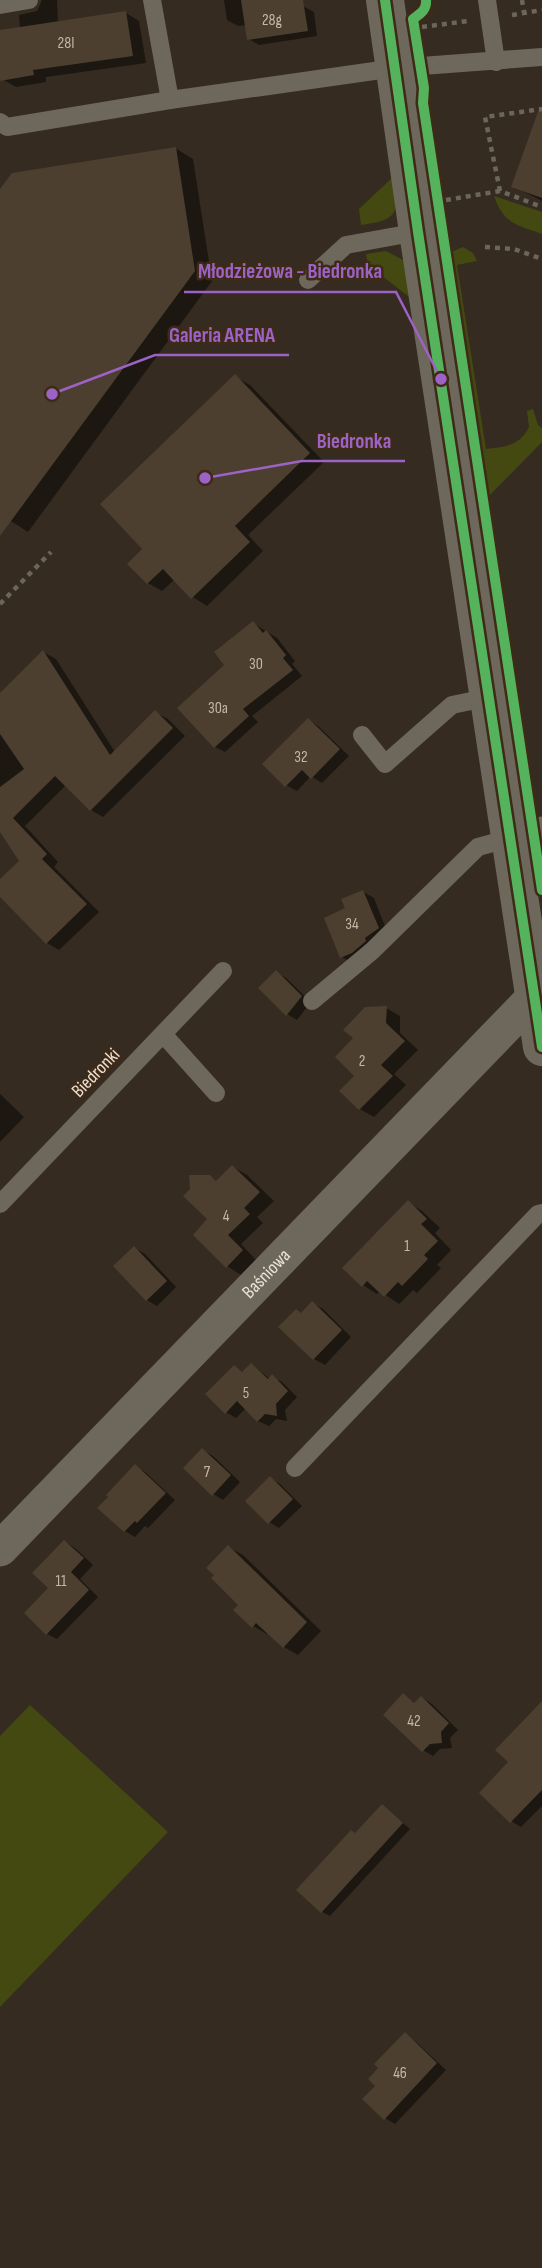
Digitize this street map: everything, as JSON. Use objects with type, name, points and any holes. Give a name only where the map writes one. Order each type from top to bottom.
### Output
[{"type":"street","points":[[385,0],[395,68],[428,216],[489,697],[527,836],[534,997],[542,1047]]},
{"type":"street","name":"Baśniowa","points":[[0,1549],[534,997]]},
{"type":"lane","points":[[0,5],[29,0]]},
{"type":"lane","points":[[152,0],[170,100]]},
{"type":"lane","points":[[487,0],[496,62]]},
{"type":"lane","points":[[2,128],[170,100],[395,68],[542,57]]},
{"type":"lane","points":[[308,280],[346,245],[428,216]]},
{"type":"lane","points":[[362,735],[385,764],[452,705],[489,697]]},
{"type":"lane","points":[[312,1002],[372,951],[478,847],[527,836]]},
{"type":"lane","name":"Biedronki","points":[[0,1204],[223,971]]},
{"type":"lane","points":[[163,1034],[216,1093]]},
{"type":"lane","points":[[295,1468],[538,1214],[542,1213]]},
{"type":"path","points":[[522,0],[524,13]]},
{"type":"path","points":[[500,191],[485,117],[542,109]]},
{"type":"path","points":[[428,216],[500,191],[542,207]]},
{"type":"path","points":[[485,247],[514,248],[542,259]]},
{"type":"path","points":[[0,604],[51,552]]},
{"type":"green space","points":[[393,177],[396,199],[394,212],[383,220],[361,225],[359,209]]},
{"type":"green space","points":[[494,196],[542,212],[542,234],[512,222],[502,212]]},
{"type":"green space","points":[[463,247],[473,253],[477,261],[457,265],[486,449],[505,446],[521,438],[529,427],[527,411],[533,409],[538,425],[542,428],[542,442],[489,496],[449,253]]},
{"type":"green space","points":[[386,251],[405,261],[413,300],[368,265],[366,254]]},
{"type":"green space","points":[[30,1705],[168,1832],[0,2007],[0,1736]]},
{"type":"building","points":[[241,0],[303,0],[308,31],[247,40]]},
{"type":"building","points":[[126,11],[133,56],[33,70],[34,75],[0,81],[0,30]]},
{"type":"building","points":[[539,109],[542,109],[542,198],[511,187]]},
{"type":"building","points":[[176,147],[195,271],[0,536],[0,189],[12,173]]},
{"type":"building","points":[[235,374],[310,453],[235,526],[250,542],[191,599],[163,569],[147,584],[127,564],[142,549],[100,504]]},
{"type":"building","points":[[253,621],[263,633],[266,630],[286,655],[283,658],[293,670],[243,709],[249,716],[214,748],[177,708],[224,665],[214,652]]},
{"type":"building","points":[[43,650],[110,755],[155,710],[173,728],[90,811],[55,776],[13,818],[47,854],[42,859],[87,904],[46,944],[0,897],[0,879],[19,861],[0,832],[0,787],[24,769],[0,734],[0,693]]},
{"type":"building","points":[[308,718],[340,749],[311,779],[302,770],[285,787],[262,764]]},
{"type":"building","points":[[363,890],[379,928],[365,938],[366,941],[352,953],[340,958],[324,918],[345,908],[341,899]]},
{"type":"building","points":[[276,970],[302,996],[286,1016],[258,988]]},
{"type":"building","points":[[387,1006],[386,1023],[405,1041],[381,1065],[393,1076],[359,1110],[339,1091],[354,1076],[335,1057],[353,1038],[343,1030],[365,1007]]},
{"type":"building","points":[[232,1165],[260,1192],[244,1208],[250,1214],[228,1235],[243,1250],[226,1268],[193,1235],[207,1219],[183,1196],[190,1189],[189,1175],[210,1175],[216,1181]]},
{"type":"building","points":[[408,1200],[427,1219],[421,1224],[438,1241],[424,1255],[428,1259],[402,1286],[398,1282],[384,1297],[367,1281],[362,1287],[342,1268]]},
{"type":"building","points":[[134,1246],[167,1281],[146,1301],[113,1266]]},
{"type":"building","points":[[312,1301],[342,1330],[313,1360],[278,1327],[296,1309],[301,1313]]},
{"type":"building","points":[[251,1363],[268,1379],[272,1374],[288,1391],[276,1404],[277,1416],[265,1414],[257,1422],[237,1401],[225,1414],[205,1394],[234,1365],[242,1372]]},
{"type":"building","points":[[202,1448],[231,1475],[212,1496],[183,1468]]},
{"type":"building","points":[[135,1464],[166,1493],[137,1523],[135,1521],[124,1532],[97,1508]]},
{"type":"building","points":[[270,1476],[293,1499],[268,1524],[245,1501]]},
{"type":"building","points":[[64,1540],[84,1558],[71,1572],[89,1590],[46,1635],[24,1613],[48,1588],[32,1573]]},
{"type":"building","points":[[228,1545],[307,1622],[283,1648],[256,1623],[252,1628],[233,1610],[238,1605],[211,1578],[214,1575],[206,1568]]},
{"type":"building","points":[[403,1693],[414,1703],[421,1696],[449,1723],[441,1732],[442,1743],[430,1744],[422,1752],[383,1715]]},
{"type":"building","points":[[542,1701],[542,1790],[510,1823],[479,1793],[508,1762],[495,1750]]},
{"type":"building","points":[[382,1804],[403,1823],[321,1913],[296,1890],[351,1830],[355,1833]]},
{"type":"building","points":[[405,2032],[437,2063],[384,2120],[362,2099],[375,2086],[368,2079],[378,2068],[374,2064]]},
{"type":"cycle path","points":[[385,0],[542,1047]]},
{"type":"cycle path","points":[[426,0],[424,9],[413,19],[424,88],[423,103],[542,890]]},
{"type":"place","name":"Młodzieżowa - Biedronka","points":[[441,379]]},
{"type":"place","name":"Galeria ARENA","points":[[52,394]]},
{"type":"place","name":"Biedronka","points":[[205,478]]}]
